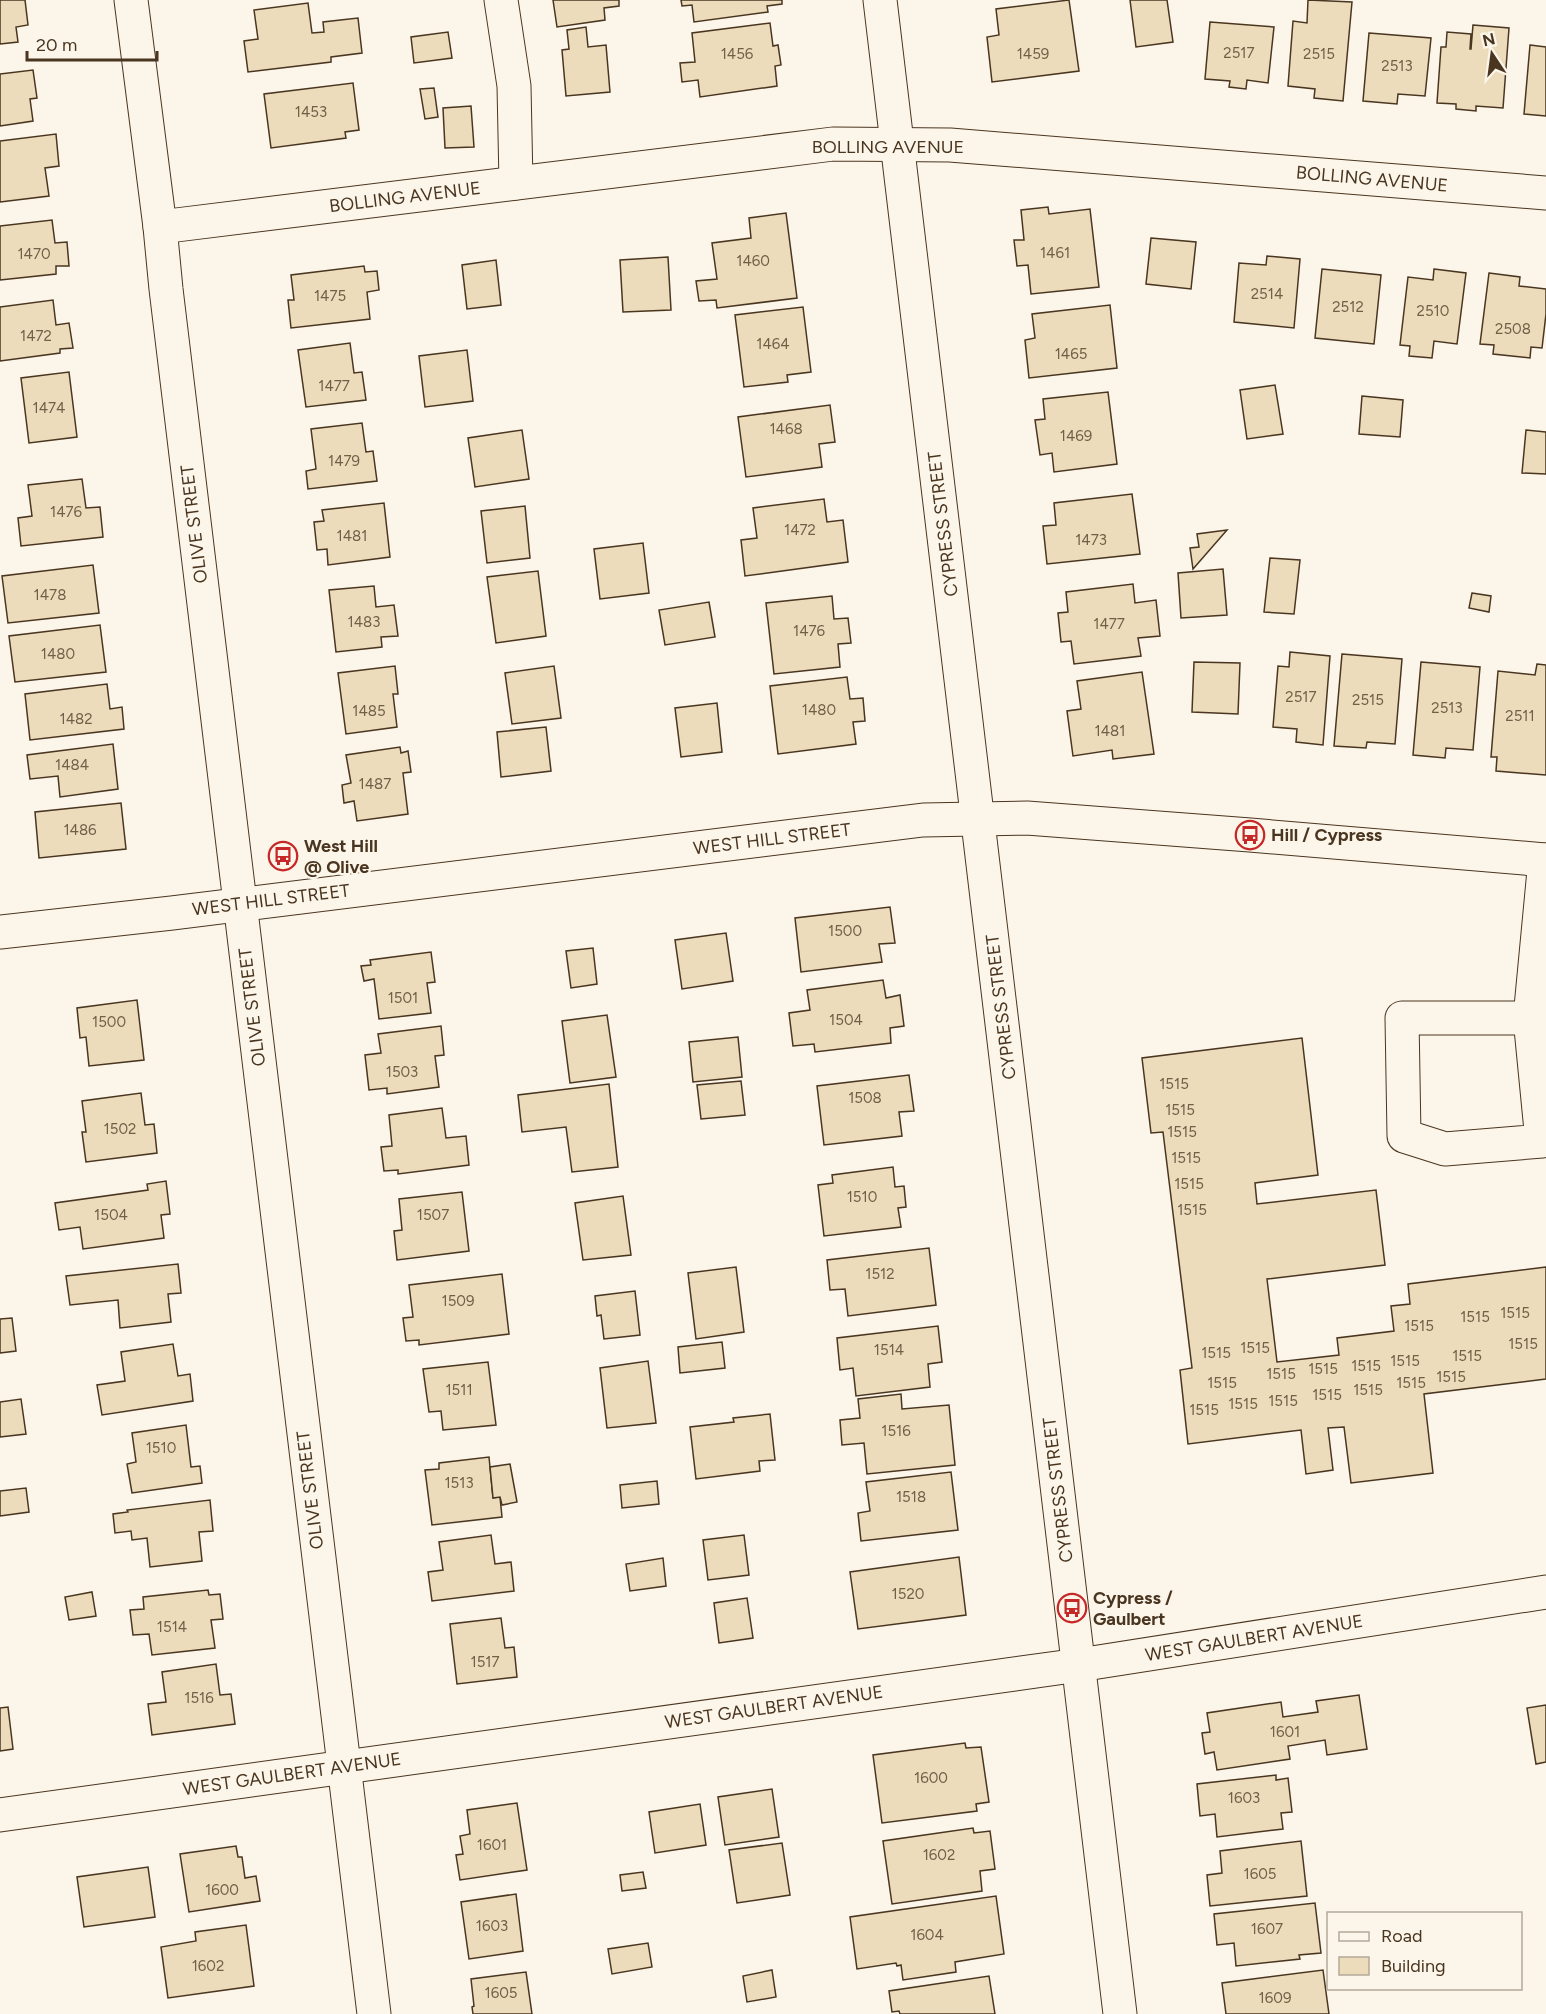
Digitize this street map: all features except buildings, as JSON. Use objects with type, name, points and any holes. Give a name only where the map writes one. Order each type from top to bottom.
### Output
[{"type":"street","name":"OLIVE STREET","points":[[131,0],[374,2014]]},
{"type":"street","points":[[501,0],[513,86],[516,183]]},
{"type":"street","name":"CYPRESS STREET","points":[[880,0],[1120,2014]]},
{"type":"street","name":"BOLLING AVENUE","points":[[160,227],[833,144],[950,145],[1546,193]]},
{"type":"street","name":"WEST HILL STREET","points":[[0,932],[923,820],[1027,818],[1546,860]]},
{"type":"street","points":[[1530,1018],[1402,1018],[1404,1136],[1445,1149],[1542,1141],[1530,1018],[1546,860]]},
{"type":"street","name":"WEST GAULBERT AVENUE","points":[[0,1815],[1079,1665],[1546,1592]]},
{"type":"place","name":"Hill / Cypress","points":[[1250,835]]},
{"type":"place","name":"West Hill @ Olive","points":[[283,856]]},
{"type":"place","name":"Cypress / Gaulbert","points":[[1072,1608]]}]
